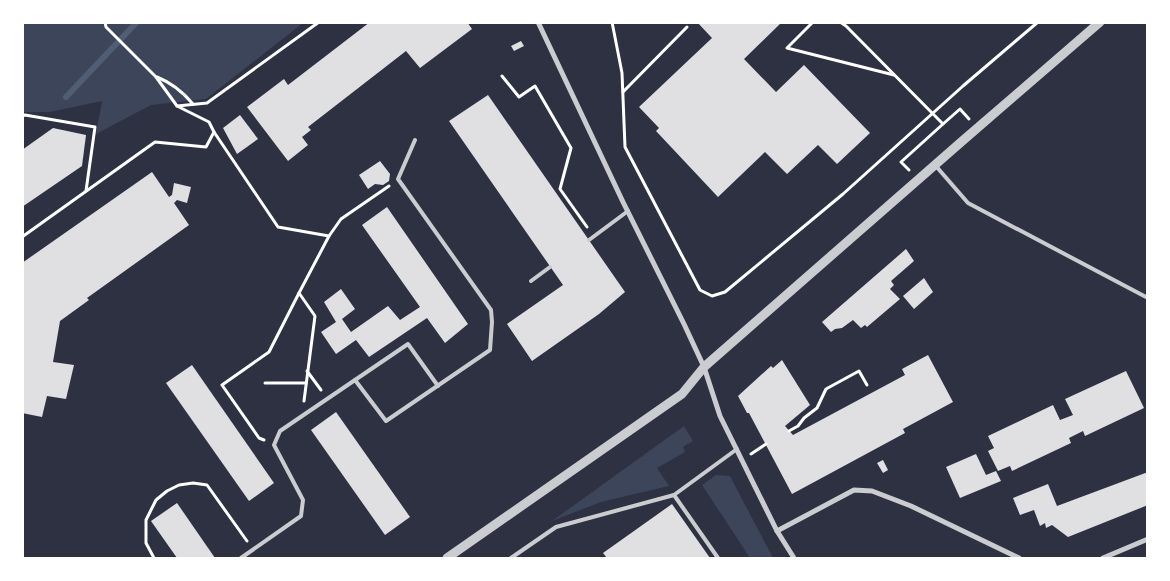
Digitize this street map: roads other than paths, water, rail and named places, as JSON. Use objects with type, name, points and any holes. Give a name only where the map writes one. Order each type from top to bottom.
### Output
[{"type":"street","points":[[538,22],[682,319],[704,367],[720,416],[777,531],[794,558]]},
{"type":"street","points":[[447,558],[682,394],[704,367],[1100,22]]},
{"type":"street","points":[[777,531],[854,490],[872,491],[911,506],[1019,558]]},
{"type":"street","points":[[1103,558],[1148,539]]},
{"type":"lane","points":[[355,380],[386,421],[490,350],[491,310],[398,179],[415,140]]},
{"type":"lane","points":[[935,165],[968,203],[1146,297]]},
{"type":"lane","points":[[588,240],[628,211]]},
{"type":"lane","points":[[531,281],[550,267]]},
{"type":"lane","points":[[242,558],[301,516],[303,500],[274,446],[280,431],[408,344],[438,386]]},
{"type":"lane","points":[[511,558],[556,528],[674,495],[737,449]]},
{"type":"lane","points":[[674,495],[718,558]]},
{"type":"waterway","points":[[66,97],[137,22]]}]
